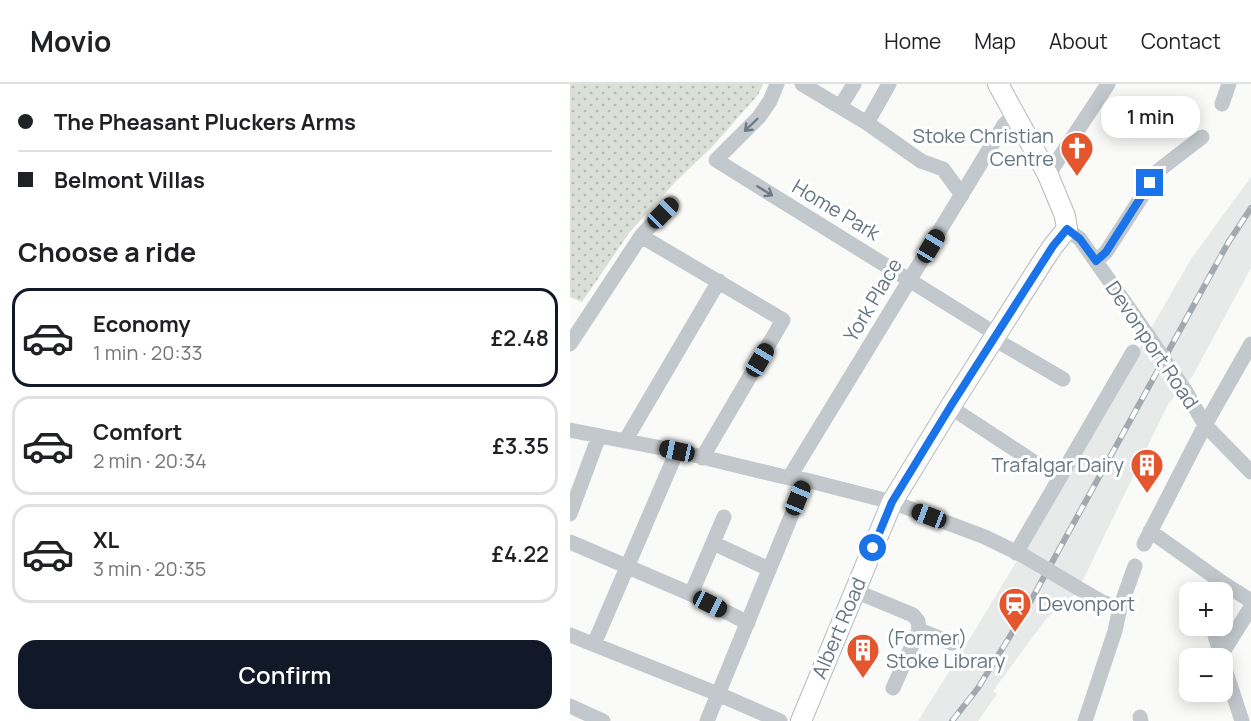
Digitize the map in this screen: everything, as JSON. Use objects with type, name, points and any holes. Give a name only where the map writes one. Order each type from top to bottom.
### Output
[{"type":"main road","name":"Devonport Road","points":[[998,84],[1048,175],[1065,216],[1067,229]]},
{"type":"main road","name":"Albert Road","points":[[801,721],[892,502],[995,336],[1053,246],[1067,229]]},
{"type":"street","name":"Home Park","points":[[777,84],[759,117],[716,159],[1063,379]]},
{"type":"street","points":[[802,84],[867,123],[921,161],[943,169],[962,195]]},
{"type":"street","points":[[840,107],[854,84]]},
{"type":"street","points":[[867,123],[889,84]]},
{"type":"street","points":[[1048,175],[1108,84]]},
{"type":"street","points":[[1222,104],[1229,84]]},
{"type":"street","name":"York Place","points":[[789,478],[1004,125],[1014,114]]},
{"type":"street","points":[[1096,261],[1106,252],[1159,170],[1202,137]]},
{"type":"street","points":[[570,344],[641,236],[672,203]]},
{"type":"street","name":"Devonport Road","points":[[1067,229],[1080,239],[1096,261],[1186,392],[1205,425],[1251,472]]},
{"type":"street","points":[[641,236],[783,320],[702,458]]},
{"type":"street","points":[[625,441],[719,281]]},
{"type":"street","points":[[1213,582],[1147,538],[1205,425],[1251,344]]},
{"type":"street","points":[[1020,555],[1133,352]]},
{"type":"street","points":[[950,407],[1034,462]]},
{"type":"street","points":[[570,430],[677,451],[892,502],[985,537],[1102,602],[1120,608]]},
{"type":"street","points":[[570,514],[599,436]]},
{"type":"street","points":[[594,644],[677,451]]},
{"type":"street","points":[[707,721],[806,480]]},
{"type":"street","points":[[691,594],[724,517]]},
{"type":"street","points":[[570,542],[691,594],[748,623]]},
{"type":"street","points":[[713,543],[770,569]]},
{"type":"street","points":[[1085,721],[1135,566]]},
{"type":"street","points":[[855,591],[913,615],[918,621],[919,630],[893,688]]},
{"type":"street","points":[[1233,593],[1251,601]]},
{"type":"street","points":[[1228,648],[1251,607]]},
{"type":"street","points":[[919,630],[952,643]]},
{"type":"street","points":[[570,635],[780,721]]},
{"type":"street","points":[[1233,693],[1242,721]]},
{"type":"street","points":[[570,706],[603,721]]},
{"type":"shaded area","points":[[570,84],[763,84],[758,95],[711,148],[677,180],[629,233],[582,302],[570,297]]},
{"type":"shaded area","points":[[1251,177],[1251,268],[1192,377],[1168,404],[1074,595],[1046,619],[993,691],[997,694],[978,721],[918,721],[1018,559],[1191,259]]},
{"type":"railway","points":[[952,721],[978,688],[1023,615],[1228,243],[1251,208]]},
{"type":"place","name":"Stoke Christian Centre","points":[[1077,177]]},
{"type":"place","name":"Trafalgar Dairy","points":[[1147,494]]},
{"type":"place","name":"Devonport","points":[[1015,633]]},
{"type":"place","name":"(Former) Stoke Library","points":[[863,679]]},
{"type":"route","points":[[873,548],[892,502],[1053,246],[1067,229],[1080,239],[1096,261],[1106,252],[1150,183]]}]
